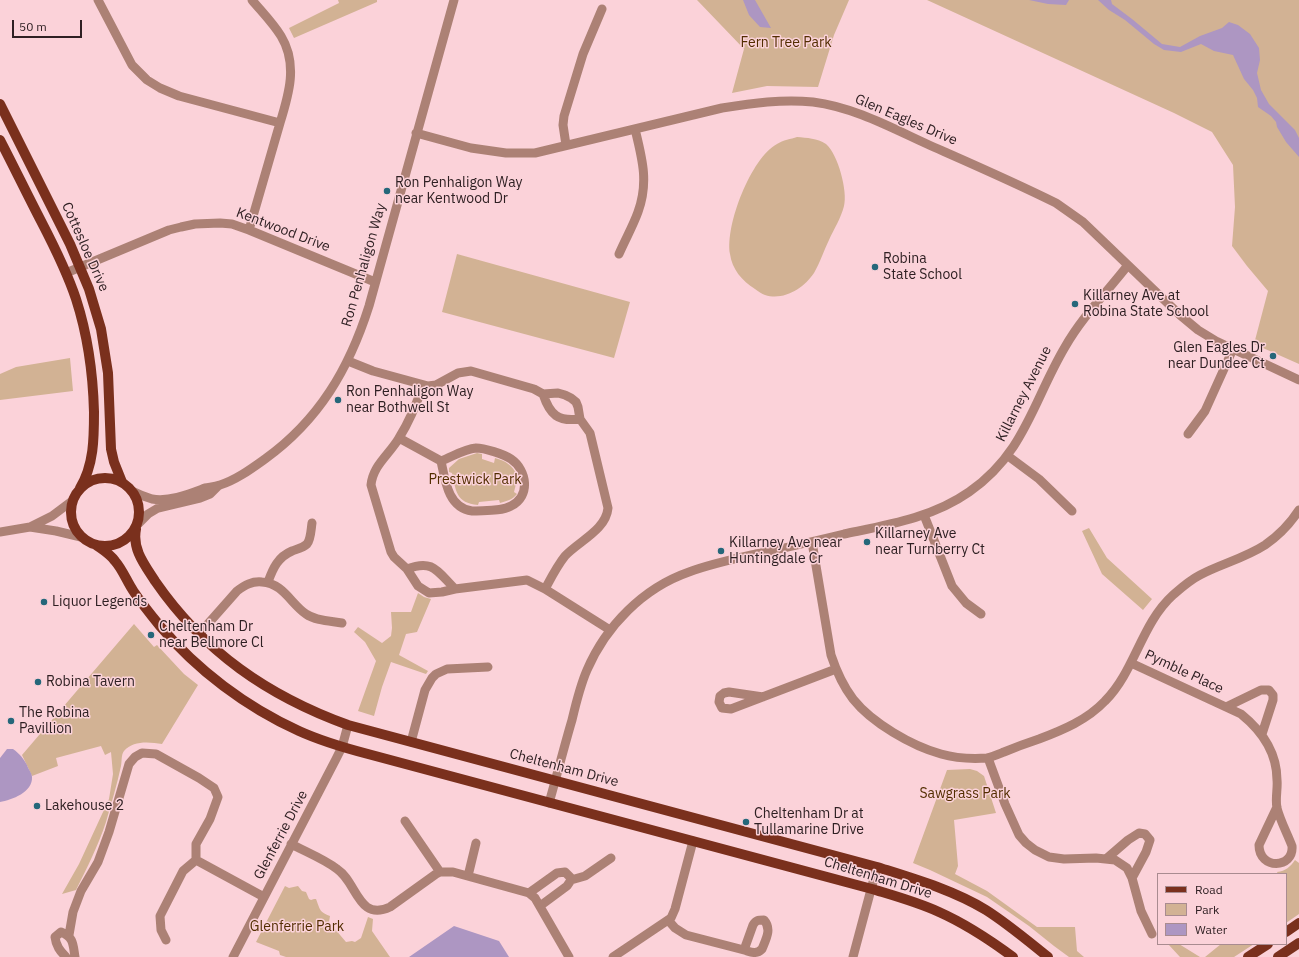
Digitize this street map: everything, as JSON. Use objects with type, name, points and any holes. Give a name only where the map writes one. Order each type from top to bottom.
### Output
[{"type":"main road","name":"Cottesloe Drive","points":[[0,104],[81,266],[93,300],[104,343],[108,373],[110,442],[114,462],[122,482]]},
{"type":"main road","name":"Cottesloe Drive","points":[[0,140],[66,273],[76,299],[85,330],[93,381],[93,450],[89,469],[80,488]]},
{"type":"main road","points":[[100,478],[111,478],[122,482],[132,491],[139,505],[140,514],[136,527],[128,538],[111,546],[96,546],[81,537],[72,521],[71,512],[72,501],[80,488],[89,481],[100,478]]},
{"type":"main road","name":"Cheltenham Drive","points":[[136,527],[134,542],[142,559],[166,596],[199,634],[238,668],[276,693],[304,708],[348,725],[877,867],[926,883],[967,900],[1001,920],[1048,957]]},
{"type":"main road","name":"Cheltenham Drive","points":[[96,546],[114,560],[140,601],[186,654],[244,701],[300,731],[342,747],[872,889],[940,912],[978,932],[1013,957]]},
{"type":"main road","points":[[1287,931],[1299,923]]},
{"type":"main road","points":[[1278,957],[1299,942]]},
{"type":"main road","points":[[1248,957],[1266,945]]},
{"type":"street","points":[[98,0],[132,65],[147,80],[160,88],[179,96],[280,123]]},
{"type":"street","points":[[249,230],[290,87],[291,70],[290,61],[281,36],[252,0]]},
{"type":"street","name":"Ron Penhaligon Way","points":[[136,527],[148,514],[158,508],[200,498],[210,494],[219,486],[259,463],[289,440],[307,421],[332,390],[348,361],[361,330],[454,0]]},
{"type":"street","points":[[566,145],[563,125],[564,116],[583,54],[602,9]]},
{"type":"street","name":"Glen Eagles Drive","points":[[416,133],[471,148],[506,153],[535,153],[722,108],[776,101],[815,103],[857,113],[1056,203],[1083,222],[1193,326],[1205,335],[1299,380]]},
{"type":"street","points":[[619,254],[638,212],[644,190],[644,172],[635,129]]},
{"type":"street","name":"Kentwood Drive","points":[[66,273],[169,230],[195,224],[220,223],[232,224],[249,230],[375,282]]},
{"type":"street","name":"Killarney Avenue","points":[[549,803],[586,673],[610,630],[620,618],[646,595],[659,586],[687,572],[721,562],[924,515],[939,509],[969,492],[993,472],[1008,456],[1022,435],[1065,346],[1128,265]]},
{"type":"street","points":[[1188,434],[1205,411],[1233,349]]},
{"type":"street","points":[[348,361],[373,371],[428,386],[436,385],[458,373],[471,371],[534,389],[543,394],[558,393],[571,398],[576,402],[580,419],[590,433],[608,508],[607,513],[599,527],[564,558],[545,589]]},
{"type":"street","points":[[423,385],[418,400],[399,438],[374,472],[372,485],[391,552],[394,557],[407,569],[416,583],[426,591],[433,593],[455,588],[527,580],[545,589],[610,630]]},
{"type":"street","points":[[543,394],[548,408],[556,416],[567,420],[580,419]]},
{"type":"street","points":[[399,438],[441,461],[450,496],[466,511],[505,509],[517,503],[524,493],[525,480],[523,472],[510,458],[503,455],[481,449],[471,449],[441,461]]},
{"type":"street","points":[[1008,456],[1039,478],[1072,511]]},
{"type":"street","name":"Ron Penhaligon Way","points":[[132,491],[152,499],[162,500],[219,486]]},
{"type":"street","points":[[30,528],[52,516],[72,501]]},
{"type":"street","points":[[924,515],[952,586],[966,603],[981,614]]},
{"type":"street","points":[[812,542],[831,655],[836,669],[853,698],[862,709],[885,728],[920,746],[941,754],[962,758],[988,758],[1057,732],[1086,717],[1106,701],[1122,679],[1150,624],[1171,596],[1199,575],[1245,556],[1265,545],[1278,535],[1297,516]]},
{"type":"street","points":[[268,582],[273,569],[281,558],[292,551],[306,546],[309,541],[312,523]]},
{"type":"street","points":[[0,532],[30,528],[56,531],[81,537]]},
{"type":"street","points":[[407,569],[420,564],[431,567],[438,571],[455,588]]},
{"type":"street","points":[[199,634],[237,591],[256,582],[268,582],[280,588],[308,615],[319,619],[342,623]]},
{"type":"street","name":"Pymble Place","points":[[1131,663],[1245,717],[1262,734],[1275,761],[1278,778],[1277,807],[1259,846],[1259,851],[1264,860],[1276,864],[1287,860],[1292,851],[1292,846],[1277,807]]},
{"type":"street","points":[[411,742],[425,690],[436,674],[447,669],[488,667]]},
{"type":"street","points":[[763,696],[776,693],[836,669]]},
{"type":"street","name":"Pymble Place","points":[[1226,707],[1260,690],[1269,690],[1273,695],[1273,700],[1262,734]]},
{"type":"street","name":"Glenferrie Drive","points":[[233,957],[342,747],[348,725]]},
{"type":"street","points":[[69,935],[73,912],[81,892],[98,862],[109,832],[129,764],[142,752],[156,754],[199,778],[214,788],[218,796],[210,819],[196,844],[196,860],[183,871],[160,916],[161,930],[166,940]]},
{"type":"street","points":[[988,758],[1019,835],[1026,844],[1049,857],[1064,860],[1096,858],[1115,860],[1127,868],[1132,878],[1141,911],[1152,934]]},
{"type":"street","points":[[405,822],[440,872]]},
{"type":"street","points":[[1106,859],[1139,832],[1145,834],[1150,840],[1146,852],[1132,878]]},
{"type":"street","points":[[613,957],[668,920],[674,912],[693,841]]},
{"type":"street","points":[[468,876],[476,842]]},
{"type":"street","points":[[291,844],[338,869],[364,906],[375,911],[384,910],[390,907],[440,872],[453,872],[529,893],[535,898],[569,957]]},
{"type":"street","points":[[540,906],[567,886],[571,880],[585,876],[611,858]]},
{"type":"street","points":[[196,860],[264,897]]},
{"type":"street","points":[[854,957],[877,867]]},
{"type":"street","points":[[529,893],[559,872],[565,872],[571,880]]},
{"type":"street","points":[[668,920],[675,928],[686,935],[744,950]]},
{"type":"street","points":[[66,957],[56,944],[55,936],[61,932],[69,935],[72,940],[75,957]]},
{"type":"green space","points":[[338,0],[377,0],[377,2],[294,38],[289,28],[339,3]]},
{"type":"green space","name":"Fern Tree Park","points":[[697,0],[849,0],[834,35],[818,87],[767,86],[732,93],[744,49]]},
{"type":"green space","points":[[927,0],[1299,0],[1299,364],[1254,344],[1268,291],[1232,246],[1235,207],[1233,165],[1212,132],[1174,113]]},
{"type":"green space","points":[[797,137],[819,141],[826,144],[830,149],[838,164],[841,174],[845,192],[844,206],[814,273],[805,284],[786,295],[764,295],[750,286],[735,270],[730,254],[732,227],[742,193],[749,177],[758,163],[767,152],[777,144]]},
{"type":"green space","points":[[457,254],[630,302],[614,358],[442,312]]},
{"type":"green space","points":[[70,358],[73,391],[0,400],[0,374],[16,367]]},
{"type":"green space","name":"Prestwick Park","points":[[477,453],[482,454],[482,459],[494,463],[495,458],[499,459],[513,469],[517,475],[513,477],[516,484],[514,492],[517,494],[513,498],[500,503],[499,500],[479,502],[478,505],[465,502],[461,499],[456,491],[452,473],[449,472],[449,468],[459,459]]},
{"type":"green space","points":[[1089,528],[1107,558],[1152,599],[1143,610],[1102,574],[1082,531]]},
{"type":"green space","points":[[418,593],[431,599],[417,632],[406,634],[399,655],[428,671],[426,674],[391,662],[374,716],[358,711],[376,661],[365,642],[354,632],[358,627],[382,643],[391,636],[391,612],[411,612]]},
{"type":"green space","points":[[134,624],[154,647],[157,645],[184,674],[198,685],[162,744],[147,742],[137,743],[128,747],[124,751],[118,780],[106,822],[96,848],[76,890],[62,894],[79,864],[109,799],[113,774],[111,752],[105,755],[101,746],[56,758],[58,766],[32,776],[22,755]]},
{"type":"green space","name":"Sawgrass Park","points":[[970,769],[977,771],[984,776],[996,813],[954,820],[958,866],[955,874],[987,891],[1037,927],[1075,927],[1077,951],[1084,957],[1069,957],[1029,926],[987,897],[913,863],[947,770]]},
{"type":"green space","points":[[1295,860],[1299,863],[1299,914],[1287,922],[1287,873],[1277,872],[1283,871]]},
{"type":"green space","name":"Glenferrie Park","points":[[285,886],[289,888],[298,886],[302,891],[306,892],[309,899],[316,899],[320,910],[330,916],[329,922],[346,942],[355,942],[361,938],[368,917],[373,919],[372,931],[390,957],[286,957],[280,955],[279,951],[256,942]]},
{"type":"green space","points":[[1169,945],[1181,945],[1200,957],[1180,957]]},
{"type":"green space","points":[[1220,945],[1252,945],[1234,957],[1205,957]]},
{"type":"water","points":[[743,0],[755,0],[771,28],[760,27],[749,15]]},
{"type":"water","points":[[1029,0],[1069,0],[1066,5],[1048,4]]},
{"type":"water","points":[[1098,0],[1111,0],[1112,4],[1162,44],[1180,47],[1200,36],[1222,28],[1229,22],[1238,25],[1250,34],[1259,48],[1260,60],[1257,73],[1261,90],[1269,104],[1295,130],[1299,138],[1299,157],[1286,142],[1277,127],[1276,122],[1271,116],[1258,107],[1257,98],[1253,90],[1244,79],[1233,55],[1214,51],[1201,44],[1181,52],[1164,50],[1154,44],[1125,20],[1109,10]]},
{"type":"water","points":[[7,749],[13,749],[23,758],[32,777],[29,787],[25,791],[16,797],[0,802],[0,758]]},
{"type":"water","points":[[454,926],[499,941],[509,957],[409,957]]},
{"type":"place","name":"Ron Penhaligon Way near Kentwood Dr","points":[[387,191]]},
{"type":"place","name":"Robina State School","points":[[875,267]]},
{"type":"place","name":"Killarney Ave at Robina State School","points":[[1075,304]]},
{"type":"place","name":"Glen Eagles Dr near Dundee Ct","points":[[1273,356]]},
{"type":"place","name":"Ron Penhaligon Way near Bothwell St","points":[[338,400]]},
{"type":"place","name":"Killarney Ave near Turnberry Ct","points":[[867,542]]},
{"type":"place","name":"Killarney Ave near Huntingdale Cr","points":[[721,551]]},
{"type":"place","name":"Liquor Legends","points":[[44,602]]},
{"type":"place","name":"Cheltenham Dr near Bellmore Cl","points":[[151,635]]},
{"type":"place","name":"Robina Tavern","points":[[38,682]]},
{"type":"place","name":"The Robina Pavillion","points":[[11,721]]},
{"type":"place","name":"Lakehouse 2","points":[[37,806]]},
{"type":"place","name":"Cheltenham Dr at Tullamarine Drive","points":[[746,822]]}]
